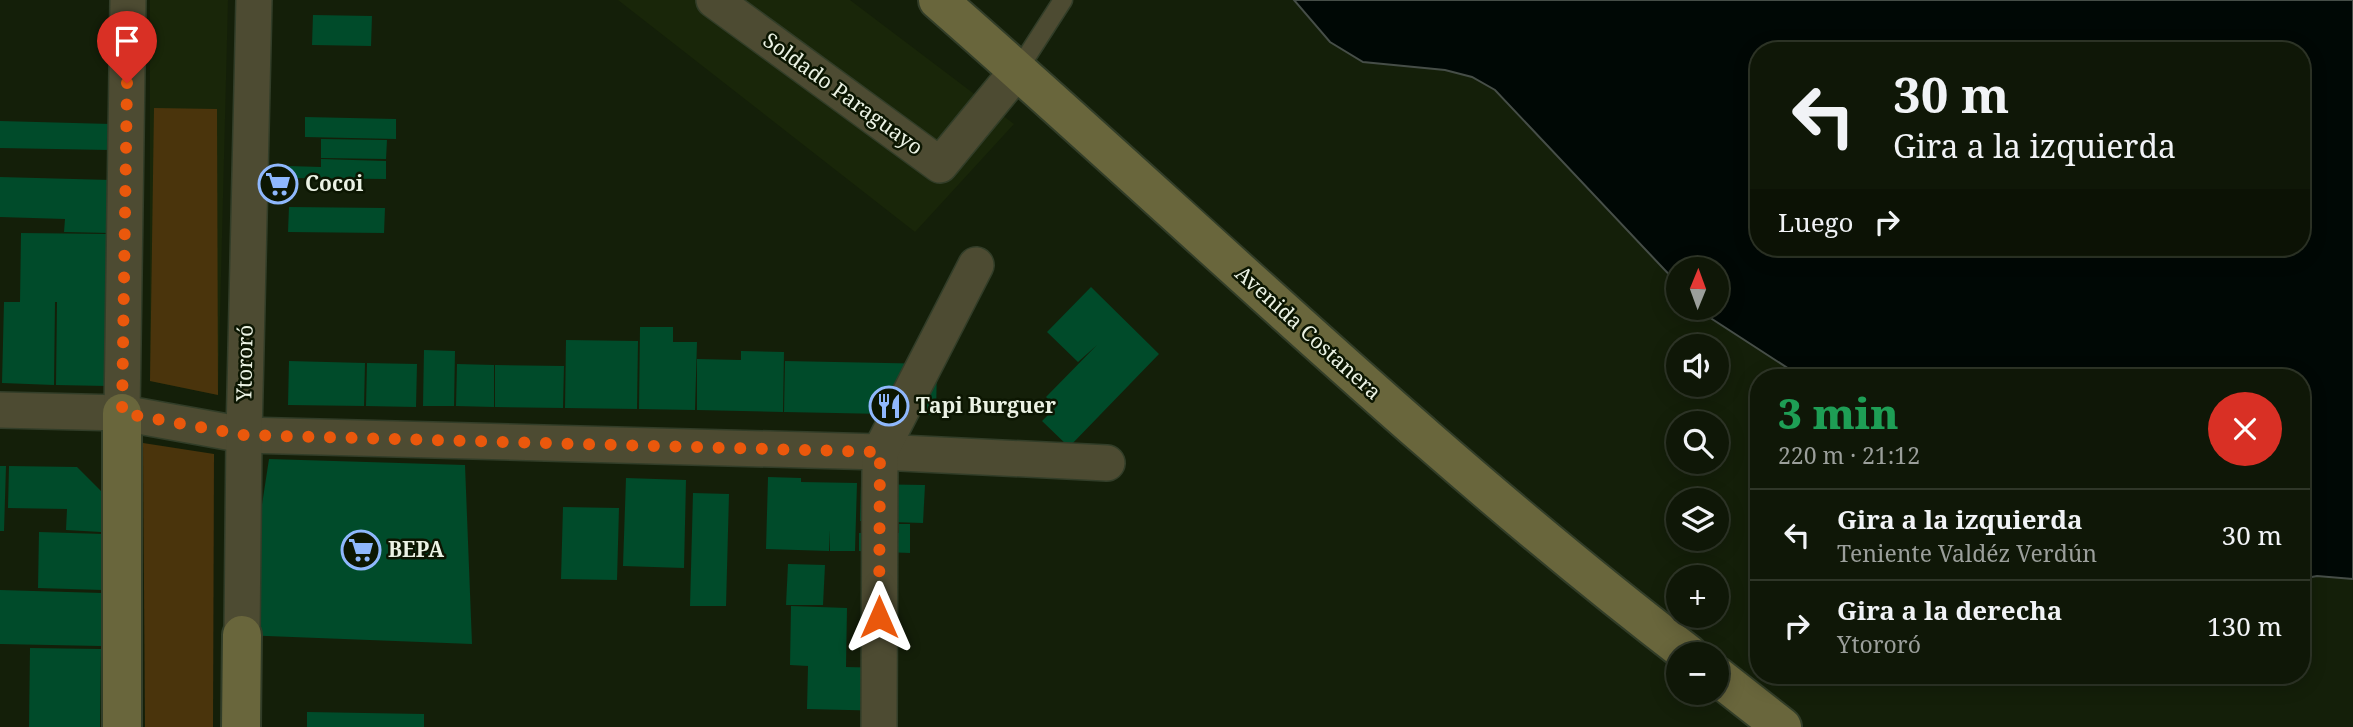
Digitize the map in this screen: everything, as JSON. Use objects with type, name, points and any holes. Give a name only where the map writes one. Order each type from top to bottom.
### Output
[{"type":"street","points":[[122,727],[122,413],[128,0]]},
{"type":"street","name":"Ytororó","points":[[241,727],[244,435],[254,0]]},
{"type":"street","name":"Soldado Paraguayo","points":[[714,0],[940,165],[1018,70]]},
{"type":"street","name":"Avenida Costanera","points":[[938,0],[1365,385],[1592,580],[1672,642]]},
{"type":"street","points":[[879,727],[880,452],[976,265]]},
{"type":"street","points":[[0,410],[122,413],[244,435],[880,452],[1107,463]]},
{"type":"street","points":[[1729,685],[1782,727]]},
{"type":"lane","points":[[1018,70],[1063,0]]},
{"type":"shaded area","points":[[150,0],[228,0],[218,395],[150,381]]},
{"type":"shaded area","points":[[618,0],[850,0],[1014,124],[915,232]]},
{"type":"shaded area","points":[[1294,0],[2353,0],[2353,579],[2310,577],[2310,369],[1789,369],[1714,320],[1729,320],[1729,257],[1666,257],[1666,271],[1495,90],[1472,77],[1445,70],[1363,62],[1330,42]]},
{"type":"shaded area","points":[[154,108],[217,109],[218,395],[150,381]]},
{"type":"shaded area","points":[[143,443],[214,454],[213,727],[145,727]]},
{"type":"building","points":[[313,15],[372,16],[371,46],[312,45]]},
{"type":"building","points":[[305,117],[396,119],[396,139],[305,137]]},
{"type":"building","points":[[0,121],[111,124],[110,150],[0,148]]},
{"type":"building","points":[[321,139],[387,140],[386,159],[321,158]]},
{"type":"building","points":[[321,159],[386,161],[386,179],[288,178],[288,166],[321,167]]},
{"type":"building","points":[[0,177],[111,180],[110,233],[64,232],[65,219],[0,217]]},
{"type":"building","points":[[289,207],[385,208],[384,233],[288,232]]},
{"type":"building","points":[[21,233],[110,234],[107,386],[56,385],[57,302],[54,385],[2,383],[4,302],[20,302]]},
{"type":"building","points":[[1091,287],[1159,354],[1069,447],[1042,421],[1056,407],[1046,397],[1097,345],[1078,362],[1047,332]]},
{"type":"building","points":[[640,327],[673,327],[673,342],[697,342],[695,410],[639,409]]},
{"type":"building","points":[[566,340],[638,341],[637,409],[565,408]]},
{"type":"building","points":[[424,350],[455,351],[454,406],[423,406]]},
{"type":"building","points":[[741,351],[784,352],[783,412],[697,410],[697,359],[741,360]]},
{"type":"building","points":[[289,361],[365,363],[364,406],[288,405]]},
{"type":"building","points":[[785,361],[937,364],[936,415],[784,412]]},
{"type":"building","points":[[367,363],[417,364],[416,407],[366,406]]},
{"type":"building","points":[[457,364],[494,365],[494,407],[456,406]]},
{"type":"building","points":[[495,365],[564,366],[563,408],[495,407]]},
{"type":"building","name":"BEPA","points":[[269,459],[465,465],[472,644],[242,635]]},
{"type":"building","points":[[0,466],[6,466],[4,531],[0,531]]},
{"type":"building","points":[[9,466],[77,467],[102,492],[101,532],[66,530],[67,509],[8,508]]},
{"type":"building","points":[[768,477],[801,478],[801,482],[857,483],[855,551],[830,551],[830,530],[829,551],[766,549]]},
{"type":"building","points":[[626,478],[686,480],[684,568],[623,566]]},
{"type":"building","points":[[861,484],[925,485],[923,523],[860,521]]},
{"type":"building","points":[[693,493],[729,494],[726,606],[690,606]]},
{"type":"building","points":[[563,507],[619,508],[617,580],[561,579]]},
{"type":"building","points":[[899,524],[910,524],[910,553],[859,551],[859,533],[899,533]]},
{"type":"building","points":[[39,532],[104,534],[103,590],[38,588]]},
{"type":"building","points":[[788,564],[825,565],[823,605],[786,605]]},
{"type":"building","points":[[0,590],[102,593],[101,646],[0,644]]},
{"type":"building","points":[[791,606],[847,608],[846,667],[890,668],[889,711],[807,709],[808,666],[790,665]]},
{"type":"building","points":[[30,648],[101,649],[100,727],[29,727]]},
{"type":"building","points":[[307,712],[424,714],[424,727],[307,727]]},
{"type":"place","name":"Cocoi","points":[[278,184]]},
{"type":"place","name":"Tapi Burguer","points":[[889,406]]},
{"type":"place","name":"BEPA","points":[[361,550]]},
{"type":"route","points":[[127,83],[122,413],[244,435],[880,452],[879,617]]}]
